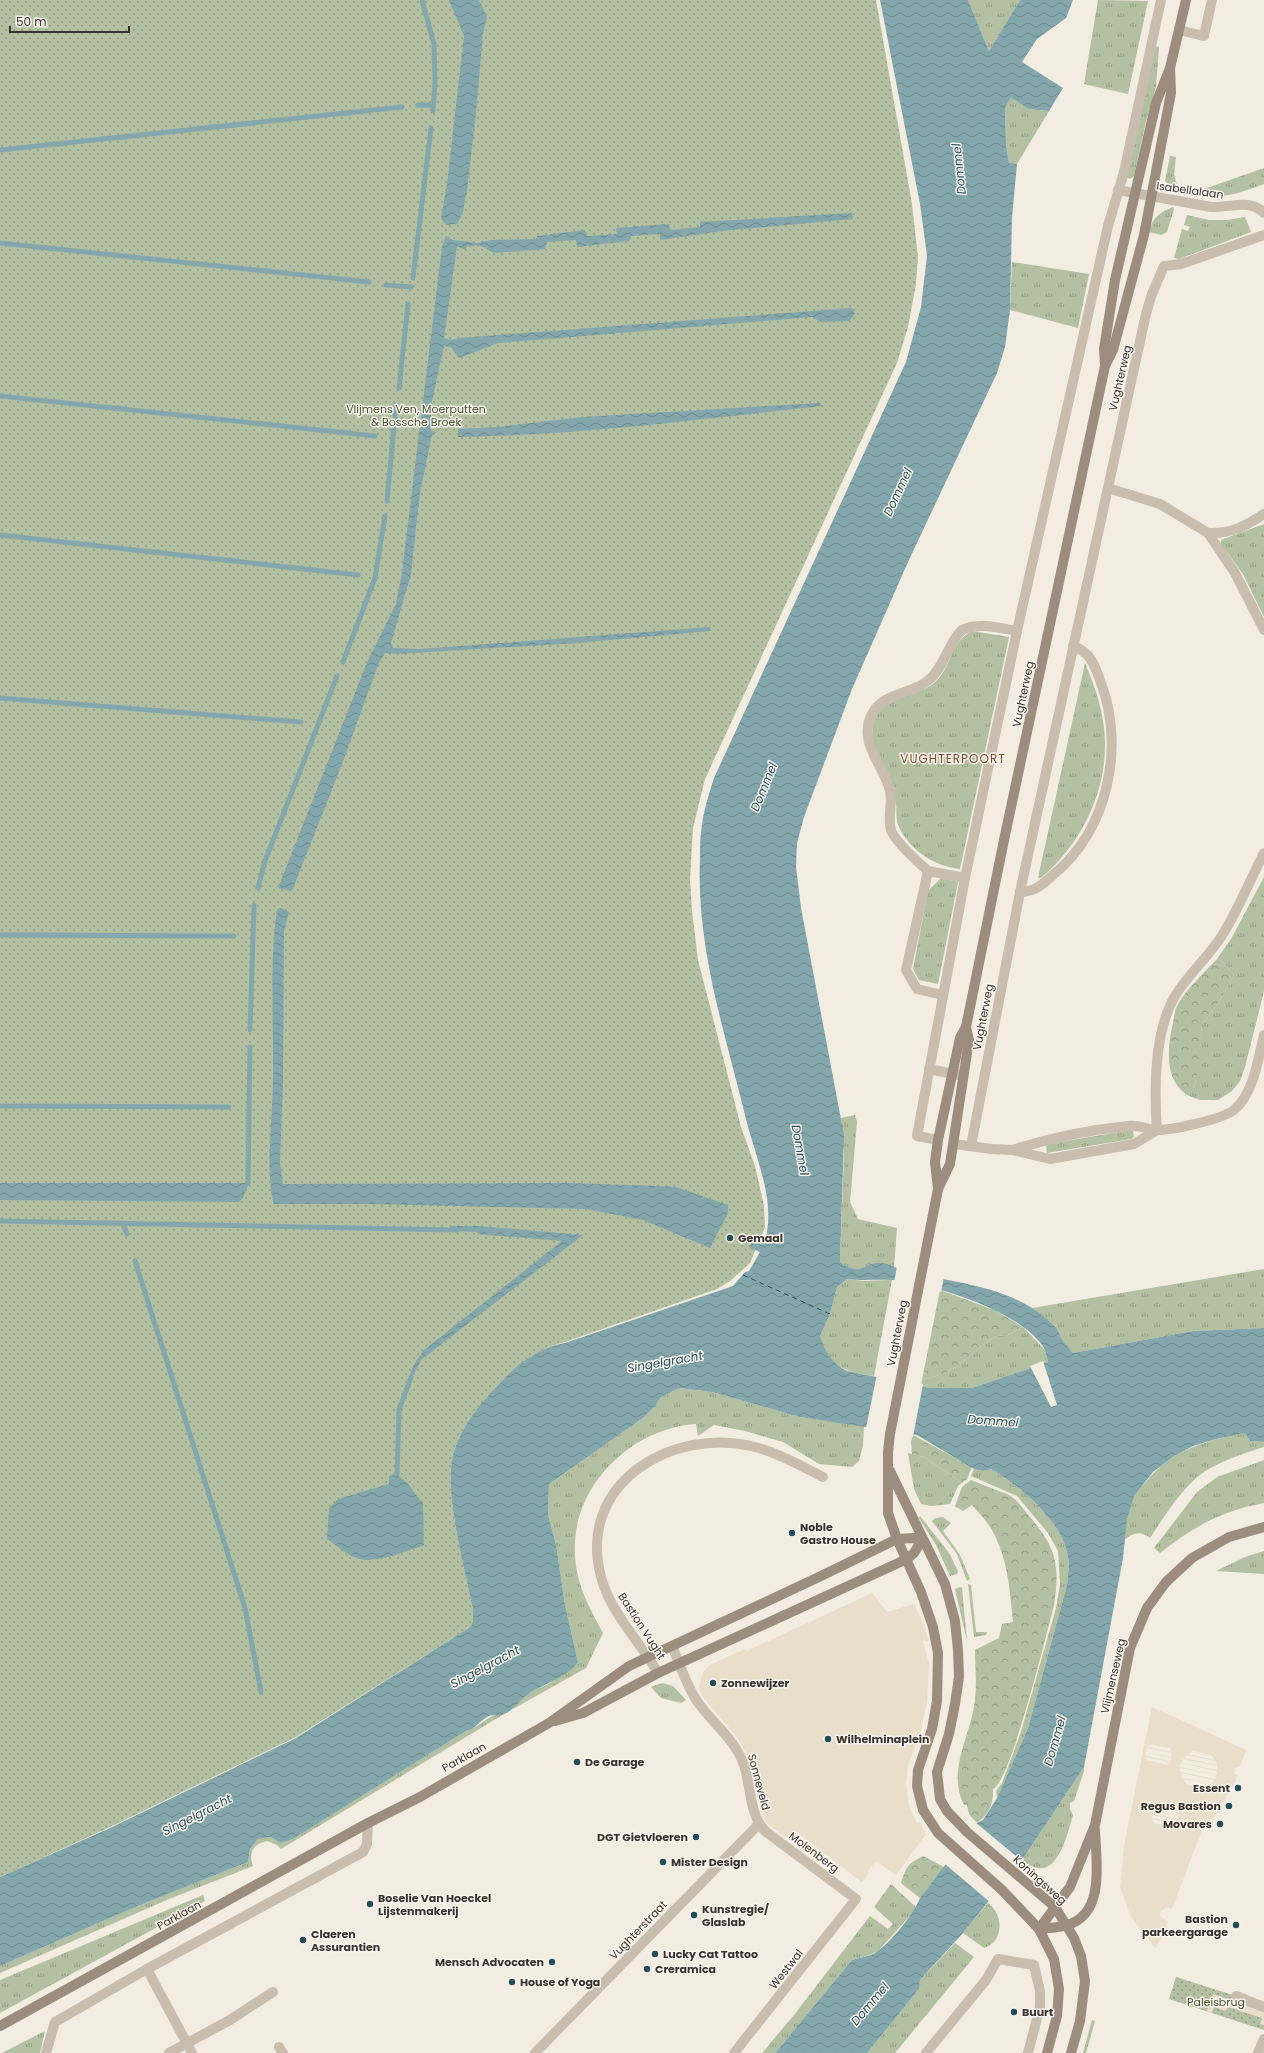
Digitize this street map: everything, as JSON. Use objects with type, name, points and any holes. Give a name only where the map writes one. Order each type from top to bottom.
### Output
[{"type":"main road","name":"Vughterweg","points":[[1105,366],[1104,349],[1114,280],[1156,103],[1170,68],[1186,0]]},
{"type":"main road","name":"Vughterweg","points":[[938,1189],[935,1162],[951,1074],[960,1038],[966,1027],[1005,832],[1105,366],[1113,350],[1135,272],[1171,93],[1170,68]]},
{"type":"main road","name":"Vughterweg","points":[[889,1470],[890,1434],[926,1249],[938,1189],[950,1164],[954,1144],[969,1040],[966,1027]]},
{"type":"main road","points":[[889,1470],[888,1513],[897,1539],[921,1592],[933,1627],[938,1661],[937,1701],[932,1729],[918,1770],[917,1786],[920,1802],[929,1822],[954,1848],[1002,1890],[1039,1929],[1054,1959],[1059,1989],[1057,2016],[1047,2053]]},
{"type":"main road","points":[[889,1470],[922,1540]]},
{"type":"main road","name":"Vlijmenseweg","points":[[1039,1929],[1070,1887],[1095,1825],[1130,1648],[1147,1608],[1163,1586],[1192,1558],[1229,1537],[1264,1527]]},
{"type":"main road","points":[[549,1723],[629,1666],[648,1656],[822,1576],[897,1539],[910,1537],[922,1540]]},
{"type":"main road","points":[[549,1723],[583,1713],[680,1662],[907,1559],[914,1553],[922,1540]]},
{"type":"main road","name":"Koningsweg","points":[[922,1540],[945,1584],[955,1621],[958,1650],[956,1704],[949,1734],[937,1772],[937,1785],[940,1799],[946,1811],[967,1832],[1055,1907],[1067,1925],[1081,1956],[1086,1981],[1080,2020],[1072,2053]]},
{"type":"main road","name":"Parklaan","points":[[0,2026],[368,1823],[420,1797],[549,1723]]},
{"type":"main road","name":"Vlijmenseweg","points":[[1039,1929],[1067,1925],[1088,1910],[1096,1889],[1095,1825]]},
{"type":"street","name":"Vughterweg","points":[[938,1140],[917,1136],[942,995],[1017,631],[1108,226],[1126,164],[1161,0]]},
{"type":"street","points":[[1179,30],[1204,36],[1212,0]]},
{"type":"street","name":"Isabellalaan","points":[[1118,190],[1211,207],[1224,208],[1250,205],[1262,210]]},
{"type":"street","name":"Vughterweg","points":[[971,1146],[1020,892],[1146,314],[1152,294],[1164,266],[1181,264],[1264,235]]},
{"type":"street","points":[[1108,488],[1160,504],[1208,533],[1235,573],[1264,630]]},
{"type":"street","points":[[1208,533],[1231,531],[1245,526],[1264,514]]},
{"type":"street","points":[[966,878],[928,871],[907,851],[891,831],[890,790],[872,753],[867,731],[872,714],[882,701],[919,686],[931,679],[962,630],[970,626],[977,626],[1017,631]]},
{"type":"street","points":[[1020,892],[1036,889],[1061,868],[1084,841],[1106,792],[1110,772],[1111,723],[1105,693],[1091,657],[1082,649],[1073,646]]},
{"type":"street","points":[[1157,1130],[1155,1097],[1158,1058],[1169,1007],[1185,982],[1223,935],[1235,914],[1264,853]]},
{"type":"street","points":[[928,871],[906,970],[917,989],[942,995]]},
{"type":"street","points":[[1012,1150],[1046,1139],[1130,1125],[1157,1130],[1181,1127],[1222,1116],[1234,1111],[1243,1101],[1250,1086],[1264,1035]]},
{"type":"street","points":[[929,1069],[963,1076]]},
{"type":"street","points":[[954,1144],[1012,1150],[1050,1159],[1134,1144],[1157,1130]]},
{"type":"street","name":"Bastion Vught","points":[[658,1673],[648,1656],[618,1615],[603,1587],[596,1550],[598,1529],[603,1511],[611,1497],[640,1466],[681,1446],[705,1442],[750,1445],[777,1454],[823,1477]]},
{"type":"street","name":"Sonneveld","points":[[672,1646],[694,1696],[729,1739],[739,1754],[759,1824]]},
{"type":"street","points":[[46,2053],[55,2022],[363,1852],[367,1844],[368,1823]]},
{"type":"street","name":"Molenberg","points":[[759,1824],[765,1831],[856,1899]]},
{"type":"street","name":"Vughterstraat","points":[[534,2053],[759,1824]]},
{"type":"street","name":"Westwal","points":[[734,2053],[856,1899]]},
{"type":"street","points":[[926,2053],[986,1980],[998,1959],[1034,1965],[1040,1991],[1040,2007],[1028,2053]]},
{"type":"street","points":[[147,1970],[189,2048]]},
{"type":"street","points":[[169,2053],[189,2048],[273,1992]]},
{"type":"street","points":[[1236,1996],[1264,2006]]},
{"type":"street","points":[[1258,2053],[1264,2039]]},
{"type":"green space","name":"Vlijmens Ven, Moerputten & Bossche Broek","points":[[0,0],[876,0],[912,204],[918,257],[916,284],[908,327],[897,363],[705,779],[693,828],[690,880],[698,960],[741,1127],[755,1166],[764,1206],[765,1227],[750,1263],[730,1281],[717,1289],[547,1348],[522,1363],[493,1390],[479,1406],[457,1441],[451,1467],[451,1486],[456,1529],[473,1610],[474,1622],[470,1627],[296,1737],[110,1827],[0,1877]]},
{"type":"green space","points":[[968,0],[1020,0],[989,51]]},
{"type":"green space","points":[[1098,0],[1148,1],[1128,94],[1084,84]]},
{"type":"green space","points":[[1154,46],[1159,47],[1156,87],[1146,121],[1134,176],[1130,179],[1127,177]]},
{"type":"green space","points":[[1011,96],[1028,109],[1049,111],[1017,164],[1009,163],[1006,145],[1005,108]]},
{"type":"green space","points":[[1170,156],[1176,157],[1174,174],[1178,190],[1176,191],[1165,181]]},
{"type":"green space","points":[[1264,168],[1264,184],[1251,189],[1233,194],[1213,196],[1204,189]]},
{"type":"green space","points":[[1173,207],[1174,209],[1167,232],[1161,235],[1149,232],[1154,219],[1164,211]]},
{"type":"green space","points":[[1187,215],[1209,220],[1227,220],[1245,217],[1251,232],[1179,259],[1174,258],[1182,229],[1188,231],[1190,227],[1184,225]]},
{"type":"green space","points":[[1012,262],[1089,274],[1078,328],[1010,310]]},
{"type":"green space","points":[[1264,524],[1264,617],[1243,574],[1221,544],[1221,540]]},
{"type":"green space","points":[[972,631],[1009,637],[960,869],[942,865],[925,856],[911,845],[900,829],[897,822],[896,803],[893,792],[875,749],[873,727],[876,716],[887,704],[927,688],[934,683],[940,677],[959,642]]},
{"type":"green space","points":[[1085,663],[1096,692],[1103,721],[1105,743],[1104,765],[1092,808],[1083,828],[1057,863],[1041,878],[1038,878]]},
{"type":"green space","points":[[1264,877],[1264,991],[1245,1067],[1240,1081],[1232,1091],[1218,1100],[1200,1100],[1189,1096],[1195,1085],[1202,1025],[1220,1000],[1234,975],[1222,961],[1217,959],[1231,939]]},
{"type":"green space","points":[[941,878],[958,882],[938,984],[919,980],[913,969],[928,891]]},
{"type":"green space","points":[[1217,959],[1222,961],[1234,975],[1220,1000],[1202,1025],[1195,1085],[1189,1096],[1181,1090],[1172,1075],[1169,1056],[1170,1037],[1177,1006],[1185,993]]},
{"type":"green space","points":[[855,1115],[857,1122],[850,1202],[858,1219],[897,1228],[894,1267],[878,1264],[871,1265],[861,1271],[857,1271],[840,1262],[844,1154],[841,1118]]},
{"type":"green space","points":[[1131,1130],[1133,1131],[1134,1137],[1131,1139],[1047,1153],[1046,1146],[1048,1144]]},
{"type":"green space","points":[[1264,1269],[1264,1328],[1193,1331],[1073,1353],[1063,1342],[1056,1329],[1032,1308]]},
{"type":"green space","points":[[847,1279],[863,1281],[892,1280],[874,1376],[846,1370],[840,1366],[829,1355],[820,1336],[830,1314],[837,1287]]},
{"type":"green space","points":[[940,1290],[994,1310],[1023,1327],[1008,1335],[997,1336],[989,1340],[956,1367],[943,1374],[922,1380]]},
{"type":"green space","points":[[1023,1327],[1045,1350],[1048,1362],[972,1388],[930,1388],[921,1386],[922,1380],[943,1374],[956,1367],[989,1340],[997,1336],[1008,1335]]},
{"type":"green space","points":[[679,1388],[712,1392],[800,1417],[864,1426],[863,1445],[859,1461],[852,1467],[819,1464],[783,1442],[745,1431],[714,1425],[698,1436],[696,1424],[672,1428],[649,1437],[628,1449],[610,1465],[594,1484],[583,1506],[576,1529],[575,1554],[578,1575],[584,1595],[603,1633],[586,1668],[513,1709],[518,1700],[523,1696],[550,1683],[578,1662],[565,1605],[556,1544],[548,1515],[549,1484],[643,1418],[656,1405],[660,1398]]},
{"type":"green space","points":[[1245,1433],[1251,1441],[1264,1442],[1264,1447],[1220,1463],[1199,1476],[1183,1492],[1150,1538],[1140,1533],[1133,1534],[1123,1541],[1128,1512],[1134,1496],[1156,1471],[1178,1454],[1191,1448],[1217,1439]]},
{"type":"green space","points":[[913,1435],[972,1467],[967,1479],[962,1483],[924,1457],[912,1454],[911,1442]]},
{"type":"green space","points":[[908,1453],[924,1457],[962,1483],[958,1486],[950,1504],[931,1506],[921,1504],[914,1489]]},
{"type":"green space","points":[[1264,1460],[1264,1503],[1221,1515],[1208,1521],[1184,1535],[1160,1553],[1154,1548],[1197,1492],[1217,1477]]},
{"type":"green space","points":[[974,1469],[983,1471],[991,1469],[1014,1484],[1037,1504],[1056,1528],[1063,1540],[1068,1560],[1067,1585],[1028,1728],[997,1798],[996,1791],[1002,1783],[1021,1732],[1056,1608],[1060,1584],[1058,1551],[1048,1533],[1017,1496],[971,1476]]},
{"type":"green space","points":[[971,1480],[1009,1495],[1016,1500],[1037,1525],[1044,1536],[1054,1558],[1056,1571],[1054,1605],[1028,1704],[1009,1761],[1001,1780],[993,1789],[990,1808],[985,1816],[977,1823],[969,1814],[967,1805],[964,1805],[959,1792],[958,1778],[959,1765],[975,1699],[975,1650],[999,1638],[1002,1624],[1013,1622],[1005,1565],[993,1532],[986,1521],[972,1505],[963,1511],[955,1506],[962,1487]]},
{"type":"green space","points":[[920,1516],[949,1553],[958,1571],[957,1574],[950,1576],[936,1545],[919,1518]]},
{"type":"green space","points":[[943,1517],[951,1523],[943,1531],[960,1555],[970,1579],[967,1581],[957,1554],[932,1521],[935,1518]]},
{"type":"green space","points":[[1264,1551],[1264,1574],[1216,1571],[1245,1557]]},
{"type":"green space","points":[[968,1584],[971,1585],[976,1632],[987,1632],[986,1635],[974,1637]]},
{"type":"green space","points":[[960,1587],[962,1588],[967,1641],[955,1589]]},
{"type":"green space","points":[[662,1683],[673,1686],[686,1700],[681,1703],[661,1698],[651,1687]]},
{"type":"green space","points":[[504,1714],[281,1849],[277,1845],[267,1841],[258,1844],[253,1850],[251,1857],[253,1866],[169,1899],[0,1973],[0,1966],[133,1908],[248,1862],[250,1849],[258,1839],[270,1837],[281,1843],[293,1839],[466,1731],[475,1728],[494,1715]]},
{"type":"green space","points":[[1084,1767],[1074,1801],[1070,1803],[1070,1809],[1073,1815],[1067,1836],[1058,1857],[1051,1864],[1043,1868],[1034,1867],[1022,1860]]},
{"type":"green space","points":[[923,1856],[944,1867],[920,1898],[901,1883],[908,1866]]},
{"type":"green space","points":[[891,1884],[917,1908],[879,1950],[870,1955],[852,1960],[775,2053],[762,2053],[794,2015],[870,1916],[888,1929],[893,1924],[874,1907]]},
{"type":"green space","points":[[203,1895],[205,1901],[0,2013],[0,1980]]},
{"type":"green space","points":[[988,1903],[997,1914],[1000,1927],[995,1940],[991,1945],[984,1948],[963,1933]]},
{"type":"green space","points":[[955,1943],[974,1957],[895,2053],[867,2053],[919,1989],[920,1980]]},
{"type":"green space","name":"Paleisbrug","points":[[1176,1977],[1264,2005],[1264,2030],[1169,1999]]},
{"type":"green space","points":[[1092,2020],[1095,2021],[1086,2053],[1083,2053]]},
{"type":"green space","points":[[45,2031],[40,2053],[2,2053]]},
{"type":"shaded area","name":"Wilhelminaplein","points":[[872,1593],[887,1612],[914,1604],[924,1625],[929,1642],[923,1640],[929,1665],[927,1702],[920,1734],[908,1765],[906,1784],[909,1806],[917,1823],[920,1822],[926,1834],[896,1875],[876,1861],[868,1870],[868,1874],[862,1882],[794,1830],[786,1838],[766,1822],[762,1813],[747,1755],[737,1737],[702,1696],[699,1686],[703,1672],[710,1665],[745,1649],[747,1651]]},
{"type":"shaded area","points":[[1152,1707],[1246,1750],[1240,1766],[1235,1768],[1234,1773],[1238,1776],[1213,1820],[1206,1819],[1172,1909],[1166,1907],[1160,1912],[1160,1916],[1168,1922],[1156,1949],[1131,1917],[1120,1887],[1124,1846]],"holes":[[[1151,1744],[1170,1748],[1171,1752],[1148,1747]],[[1147,1748],[1171,1753],[1171,1757],[1146,1752]],[[1194,1751],[1211,1755],[1215,1760],[1188,1754]],[[1146,1752],[1171,1758],[1170,1761],[1146,1756]],[[1187,1755],[1216,1761],[1217,1765],[1184,1758]],[[1146,1757],[1170,1762],[1167,1765],[1147,1760]],[[1183,1759],[1217,1766],[1218,1770],[1181,1763]],[[1181,1763],[1217,1771],[1217,1775],[1180,1767]],[[1180,1768],[1217,1776],[1215,1779],[1180,1772]],[[1180,1773],[1214,1780],[1211,1784],[1182,1778]],[[1183,1779],[1210,1785],[1205,1787],[1186,1784]],[[1158,1806],[1176,1810],[1178,1815],[1155,1810]],[[1154,1811],[1178,1815],[1178,1819],[1153,1814]],[[1152,1815],[1178,1820],[1177,1823],[1152,1818]],[[1152,1819],[1176,1825],[1173,1827],[1153,1823]]]},
{"type":"shaded area","points":[[1213,1994],[1264,2011],[1264,2025],[1260,2024],[1262,2018],[1228,2007],[1226,2011],[1214,2007],[1212,2013],[1207,2011]]},
{"type":"water","points":[[449,0],[479,0],[487,17],[483,33],[476,113],[463,212],[457,224],[446,225],[441,218],[447,184],[464,36]]},
{"type":"water","points":[[880,0],[968,0],[989,51],[1020,0],[1073,0],[1066,18],[1037,39],[1022,62],[1063,88],[1049,111],[1028,109],[1011,97],[1005,108],[1006,145],[1009,163],[1017,164],[1012,217],[1010,310],[1005,347],[997,373],[908,562],[852,689],[804,817],[797,843],[796,867],[801,908],[844,1135],[840,1262],[854,1269],[863,1268],[876,1263],[884,1263],[910,1272],[980,1287],[1013,1298],[1043,1316],[1056,1328],[1063,1341],[1073,1353],[1193,1331],[1264,1328],[1264,1442],[1250,1441],[1245,1433],[1216,1439],[1193,1446],[1173,1457],[1153,1472],[1134,1496],[1127,1519],[1123,1558],[1084,1767],[1022,1860],[963,1933],[920,1980],[919,1989],[867,2053],[775,2053],[852,1960],[871,1955],[885,1945],[899,1930],[912,1913],[920,1898],[977,1823],[983,1820],[997,1798],[1028,1728],[1067,1585],[1069,1564],[1067,1552],[1063,1540],[1047,1516],[1037,1504],[1014,1484],[991,1469],[983,1471],[974,1469],[917,1435],[800,1417],[712,1392],[679,1388],[660,1398],[656,1405],[643,1418],[549,1484],[548,1515],[556,1544],[565,1605],[578,1662],[573,1668],[561,1677],[527,1695],[507,1713],[501,1715],[491,1715],[473,1728],[293,1839],[281,1843],[270,1837],[258,1839],[250,1849],[248,1862],[133,1908],[0,1966],[0,1877],[110,1828],[296,1738],[470,1627],[473,1622],[473,1610],[456,1529],[451,1486],[451,1467],[457,1441],[467,1423],[486,1398],[507,1376],[530,1357],[546,1348],[565,1343],[733,1286],[745,1272],[749,1271],[760,1252],[750,1248],[752,1238],[765,1241],[768,1226],[767,1197],[714,992],[703,926],[700,893],[700,838],[703,819],[714,778],[906,362],[921,307],[927,256],[920,204]],"holes":[[[847,1279],[893,1280],[910,1283],[931,1287],[976,1302],[999,1312],[1034,1336],[1045,1350],[1048,1362],[972,1388],[930,1388],[847,1371],[833,1361],[820,1336],[830,1314],[837,1287]]]},
{"type":"water","points":[[852,213],[853,219],[722,231],[660,240],[660,234],[631,236],[629,241],[577,247],[576,240],[547,242],[545,249],[494,253],[479,245],[468,246],[465,250],[457,246],[444,338],[451,340],[459,338],[852,308],[855,314],[849,321],[821,322],[812,317],[498,343],[459,358],[451,347],[444,346],[432,401],[430,430],[436,432],[432,435],[420,492],[411,574],[391,643],[393,648],[421,649],[710,627],[710,631],[577,643],[396,654],[385,653],[378,665],[342,764],[292,891],[278,888],[368,660],[396,604],[402,572],[442,247],[446,236],[453,240],[477,243],[491,240],[536,239],[537,236],[585,230],[587,236],[617,234],[616,228],[669,224],[670,230],[700,227],[700,222]]},
{"type":"water","points":[[820,403],[822,406],[640,426],[504,436],[458,437],[458,429],[498,427],[582,417]]},
{"type":"water","points":[[281,908],[289,912],[284,931],[283,1080],[280,1164],[283,1184],[567,1183],[676,1187],[728,1205],[728,1213],[710,1248],[643,1220],[586,1209],[367,1204],[274,1204],[271,1192],[270,1177],[273,1079],[272,973],[277,909]]},
{"type":"water","points":[[0,1183],[249,1183],[243,1198],[239,1202],[0,1200]]},
{"type":"water","points":[[451,1226],[479,1226],[583,1235],[421,1360],[409,1384],[412,1370],[424,1350],[562,1241],[478,1234],[477,1232],[451,1231]]},
{"type":"water","points":[[397,1474],[408,1484],[423,1504],[424,1545],[380,1559],[363,1560],[349,1554],[327,1539],[329,1509],[338,1499],[389,1484],[389,1476]]},
{"type":"pier","points":[[897,1266],[944,1277],[941,1292],[894,1283]]},
{"type":"pier","points":[[1043,1361],[1057,1405],[1051,1407],[1030,1366]]},
{"type":"pier","points":[[877,1374],[923,1384],[913,1437],[866,1428]]},
{"type":"pier","points":[[975,1822],[1023,1862],[991,1903],[945,1864]]},
{"type":"waterway","points":[[422,0],[434,44],[435,82],[433,111]]},
{"type":"waterway","points":[[418,105],[432,105]]},
{"type":"waterway","points":[[0,150],[402,107]]},
{"type":"waterway","points":[[413,278],[431,128]]},
{"type":"waterway","points":[[0,243],[369,282]]},
{"type":"waterway","points":[[386,285],[411,287]]},
{"type":"waterway","points":[[399,388],[408,304]]},
{"type":"waterway","points":[[0,396],[375,436]]},
{"type":"waterway","points":[[387,501],[396,405]]},
{"type":"waterway","points":[[343,662],[375,578],[385,516]]},
{"type":"waterway","points":[[0,535],[358,575]]},
{"type":"waterway","points":[[258,888],[265,861],[337,676]]},
{"type":"waterway","points":[[0,698],[301,722]]},
{"type":"waterway","points":[[250,1030],[254,905]]},
{"type":"waterway","points":[[0,935],[234,936]]},
{"type":"waterway","points":[[248,1183],[250,1047]]},
{"type":"waterway","points":[[0,1106],[229,1107]]},
{"type":"waterway","points":[[0,1221],[457,1230]]},
{"type":"waterway","points":[[123,1224],[127,1234]]},
{"type":"waterway","points":[[135,1261],[245,1608],[261,1692]]},
{"type":"waterway","points":[[397,1474],[399,1410],[411,1377]]},
{"type":"ferry route","points":[[743,1275],[830,1314]]},
{"type":"place","name":"Gemaal","points":[[730,1238]]},
{"type":"place","name":"Noble Gastro House","points":[[792,1533]]},
{"type":"place","name":"Zonnewijzer","points":[[713,1683]]},
{"type":"place","name":"Wilhelminaplein","points":[[828,1739]]},
{"type":"place","name":"De Garage","points":[[577,1762]]},
{"type":"place","name":"Essent","points":[[1238,1788]]},
{"type":"place","name":"Regus Bastion","points":[[1229,1806]]},
{"type":"place","name":"Movares","points":[[1220,1824]]},
{"type":"place","name":"DGT Gietvloeren","points":[[696,1837]]},
{"type":"place","name":"Mister Design","points":[[663,1862]]},
{"type":"place","name":"Boselie Van Hoeckel Lijstenmakerij","points":[[370,1904]]},
{"type":"place","name":"Kunstregie/ Glaslab","points":[[694,1915]]},
{"type":"place","name":"Bastion parkeergarage","points":[[1236,1925]]},
{"type":"place","name":"Claeren Assurantien","points":[[303,1940]]},
{"type":"place","name":"Lucky Cat Tattoo","points":[[655,1954]]},
{"type":"place","name":"Mensch Advocaten","points":[[552,1962]]},
{"type":"place","name":"Creramica","points":[[647,1969]]},
{"type":"place","name":"House of Yoga","points":[[512,1982]]},
{"type":"place","name":"Buurt","points":[[1014,2012]]},
{"type":"district","name":"VUGHTERPOORT","points":[[953,759]]},
{"type":"water label","name":"Dommel","points":[[959,169]]},
{"type":"water label","name":"Dommel","points":[[898,492]]},
{"type":"water label","name":"Dommel","points":[[764,787]]},
{"type":"water label","name":"Dommel","points":[[800,1150]]},
{"type":"water label","name":"Singelgracht","points":[[665,1362]]},
{"type":"water label","name":"Dommel","points":[[993,1421]]},
{"type":"water label","name":"Singelgracht","points":[[485,1667]]},
{"type":"water label","name":"Dommel","points":[[1055,1741]]},
{"type":"water label","name":"Singelgracht","points":[[197,1815]]},
{"type":"water label","name":"Dommel","points":[[870,2004]]}]
